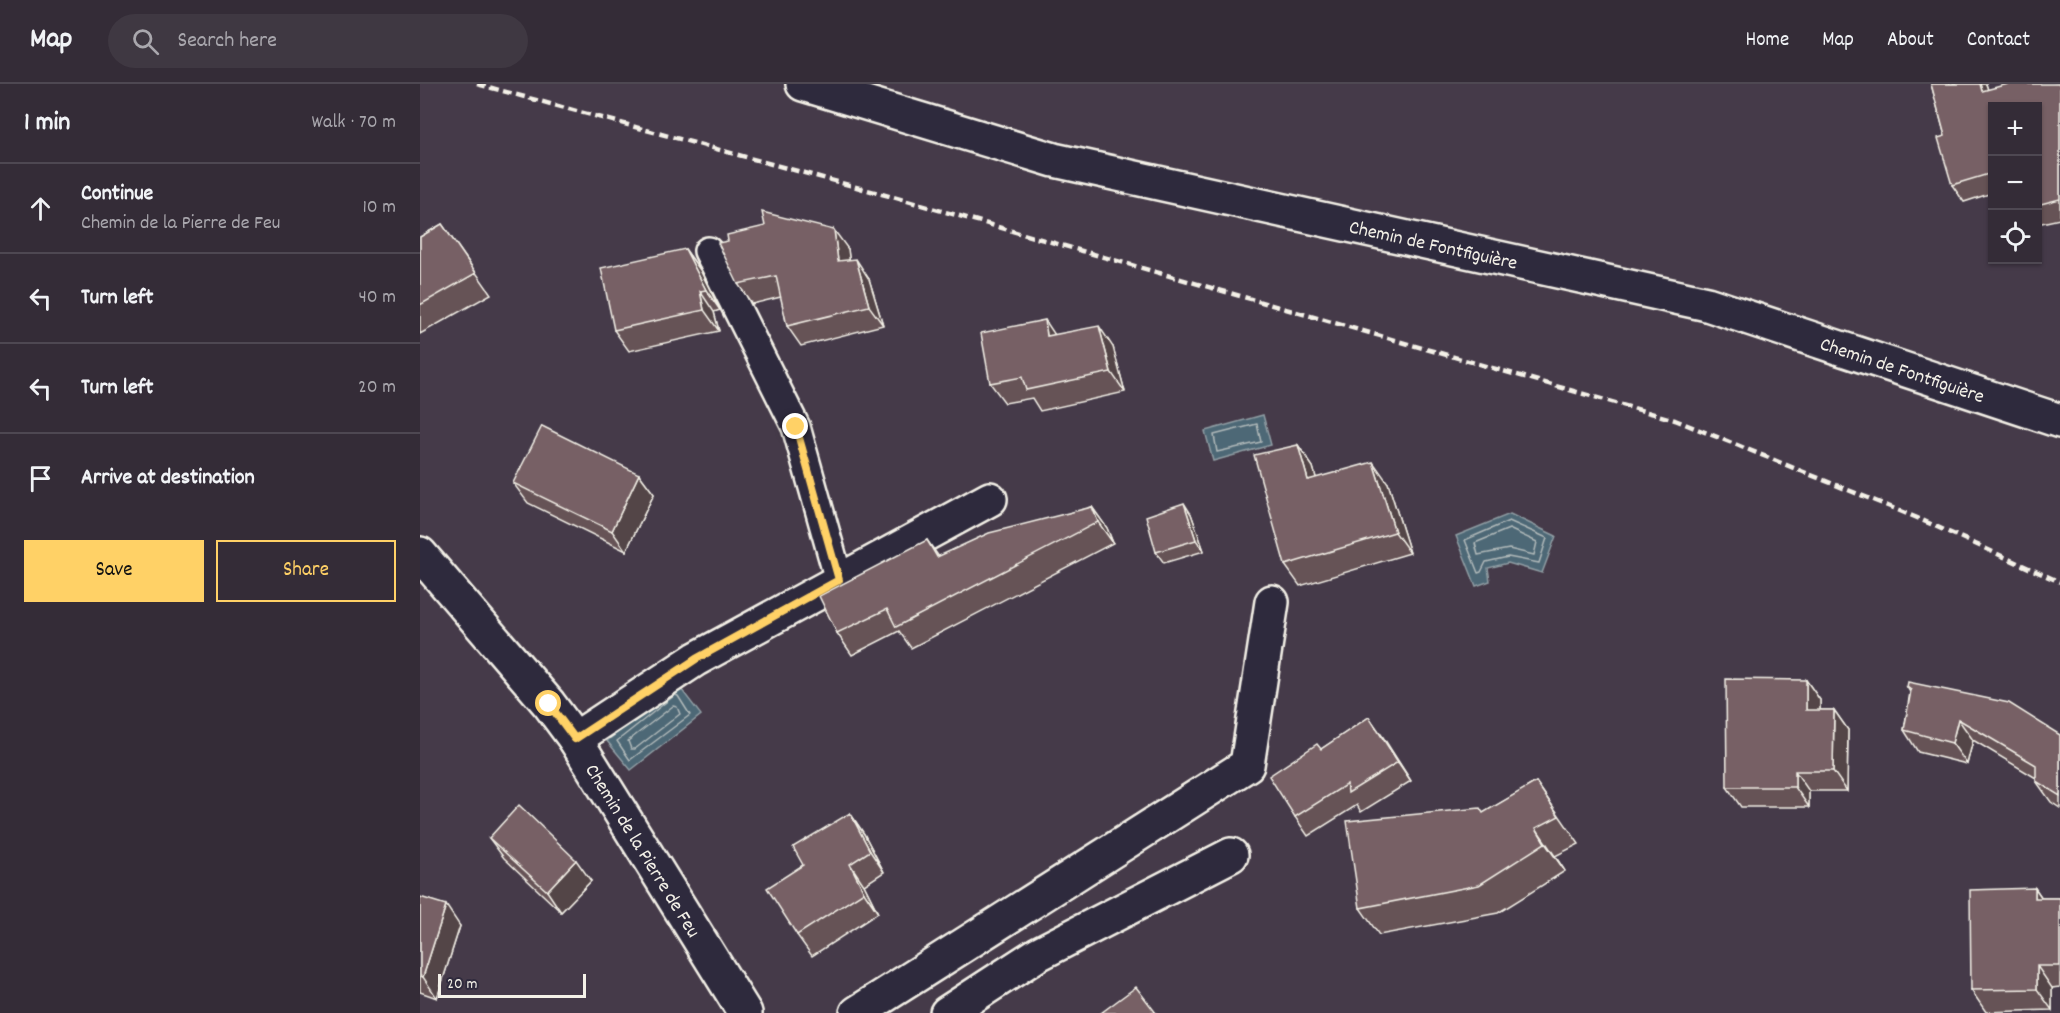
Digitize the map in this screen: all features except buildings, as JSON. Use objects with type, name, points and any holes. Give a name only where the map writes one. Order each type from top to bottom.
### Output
[{"type":"street","name":"Chemin de Fontfiguière","points":[[803,84],[1053,160],[1707,304],[2060,421]]},
{"type":"street","points":[[575,739],[696,659],[990,499]]},
{"type":"street","name":"Chemin de la Pierre de Feu","points":[[420,554],[549,704],[575,739],[745,1013]]},
{"type":"street","points":[[857,1013],[1247,765],[1272,602]]},
{"type":"street","points":[[947,1013],[1038,954],[1231,855]]},
{"type":"lane","points":[[708,251],[796,427],[839,580]]},
{"type":"water","points":[[1263,415],[1271,445],[1213,461],[1205,431]]},
{"type":"water","points":[[1510,514],[1556,536],[1542,573],[1508,563],[1488,568],[1490,581],[1476,586],[1456,536]]},
{"type":"water","points":[[678,685],[701,715],[631,770],[607,741]]},
{"type":"railway","points":[[477,84],[893,197],[1675,420],[1915,517],[2060,582]]},
{"type":"route","points":[[549,704],[575,739],[696,659],[839,580],[796,427]]}]
